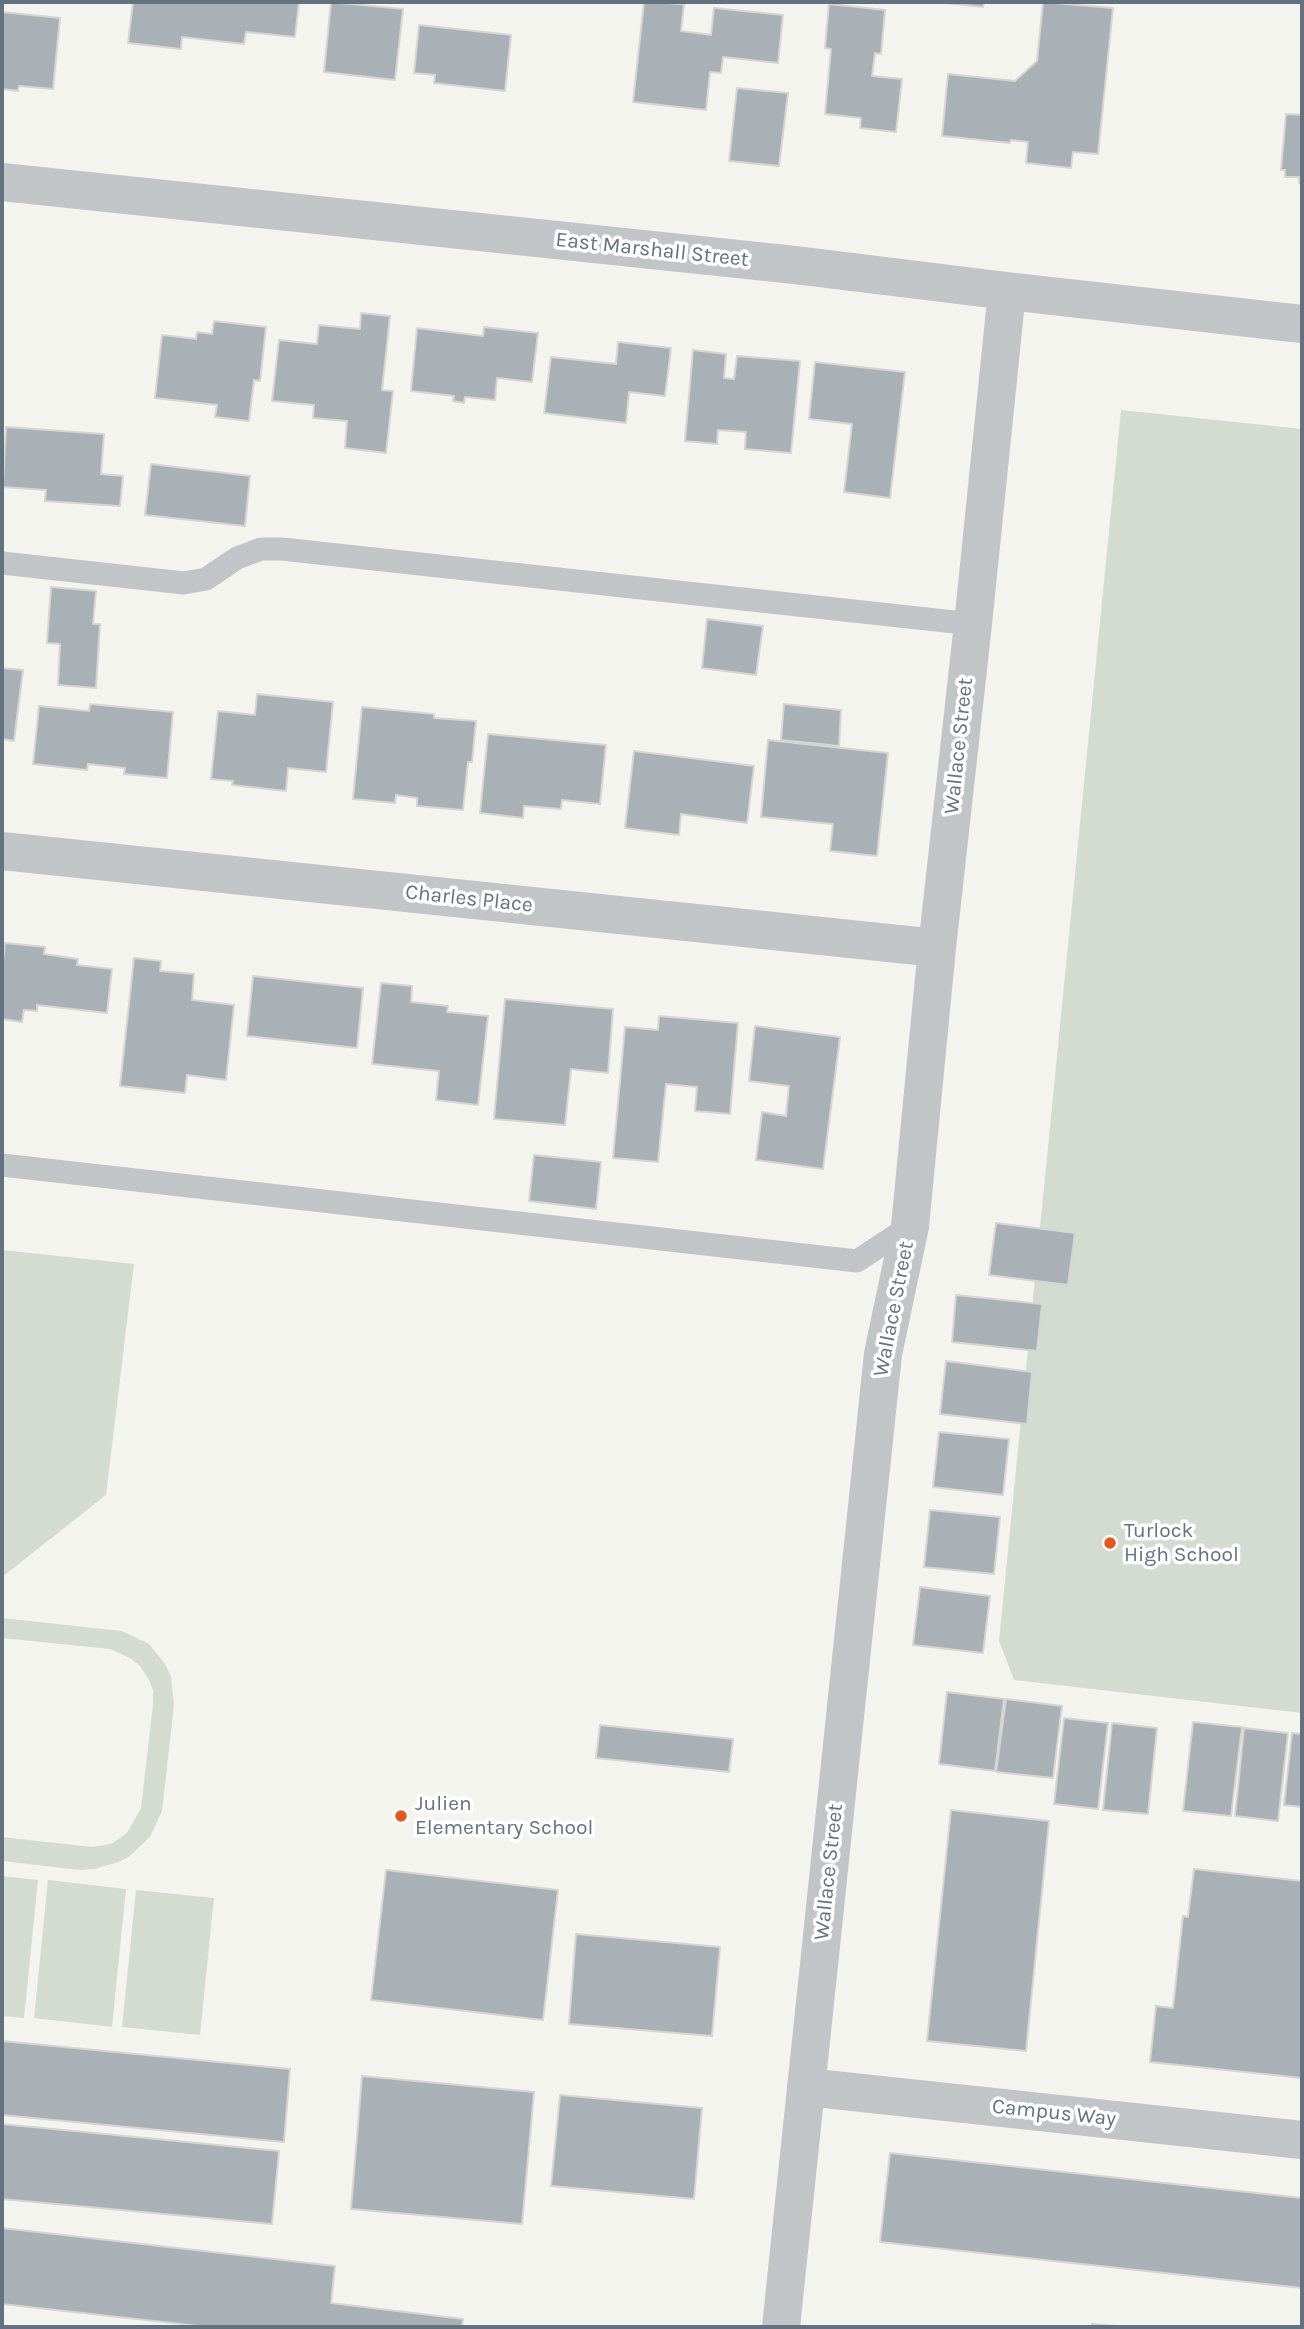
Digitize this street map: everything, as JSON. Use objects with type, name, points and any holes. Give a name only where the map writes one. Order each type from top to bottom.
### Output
[{"type":"street","name":"East Marshall Street","points":[[2,182],[781,263],[1302,324]]},
{"type":"street","name":"Wallace Street","points":[[781,2327],[883,1354],[910,1226],[1007,291]]},
{"type":"street","name":"Charles Place","points":[[2,851],[937,948]]},
{"type":"street","name":"Campus Way","points":[[806,2087],[1302,2140]]},
{"type":"lane","points":[[2,563],[184,583],[206,579],[237,558],[261,549],[282,549],[973,624]]},
{"type":"lane","points":[[2,1165],[857,1261],[910,1226]]},
{"type":"shaded area","points":[[1121,410],[1302,429],[1302,1713],[1014,1680],[999,1641]]},
{"type":"shaded area","points":[[2,1250],[134,1264],[106,1495],[2,1577]]},
{"type":"shaded area","points":[[2,1618],[122,1631],[149,1644],[165,1664],[171,1677],[174,1705],[162,1811],[150,1837],[130,1856],[119,1862],[80,1870],[2,1861],[2,1837],[92,1847],[111,1844],[127,1833],[141,1808],[153,1705],[153,1690],[149,1680],[140,1666],[130,1658],[110,1649],[2,1638]]},
{"type":"shaded area","points":[[2,1876],[38,1880],[24,2018],[2,2016]]},
{"type":"shaded area","points":[[48,1880],[126,1889],[112,2027],[34,2018]]},
{"type":"shaded area","points":[[136,1890],[214,1898],[200,2035],[122,2027]]},
{"type":"building","points":[[133,2],[299,2],[295,37],[246,32],[244,44],[182,37],[181,49],[128,43]]},
{"type":"building","points":[[331,2],[403,9],[395,80],[324,72]]},
{"type":"building","points":[[644,2],[684,4],[681,31],[711,35],[714,8],[783,15],[778,63],[723,57],[721,73],[710,72],[706,110],[633,102]]},
{"type":"building","points":[[937,2],[984,2],[983,7]]},
{"type":"building","points":[[1043,2],[1113,8],[1098,154],[1073,152],[1071,168],[1026,163],[1028,142],[1011,140],[1010,143],[942,136],[948,74],[1015,81],[1037,61]]},
{"type":"building","points":[[829,4],[885,10],[881,54],[875,53],[872,76],[902,79],[896,132],[860,128],[861,118],[825,114],[831,49],[825,48]]},
{"type":"building","points":[[2,12],[60,18],[53,89],[19,86],[18,91],[2,89]]},
{"type":"building","points":[[419,25],[511,35],[505,91],[434,83],[435,75],[414,73]]},
{"type":"building","points":[[737,88],[788,93],[779,166],[729,161]]},
{"type":"building","points":[[1286,114],[1302,115],[1302,183],[1299,183],[1299,177],[1285,177],[1285,170],[1281,170]]},
{"type":"building","points":[[361,313],[390,316],[382,390],[393,391],[386,453],[345,448],[347,421],[313,418],[314,405],[272,401],[279,340],[317,344],[319,325],[360,329]]},
{"type":"building","points":[[214,321],[266,327],[260,381],[254,380],[249,421],[215,417],[217,405],[155,398],[162,335],[196,339],[197,332],[212,334]]},
{"type":"building","points":[[484,327],[538,333],[532,382],[497,378],[495,400],[465,397],[464,403],[453,401],[454,396],[411,391],[417,328],[483,336]]},
{"type":"building","points":[[618,342],[671,348],[665,396],[629,392],[626,423],[544,413],[551,357],[616,364]]},
{"type":"building","points":[[693,350],[726,354],[724,378],[734,379],[737,356],[800,361],[791,453],[745,449],[746,432],[718,430],[717,444],[685,441]]},
{"type":"building","points":[[815,362],[905,372],[890,498],[844,492],[852,424],[809,419]]},
{"type":"building","points":[[6,427],[104,434],[101,474],[123,476],[120,506],[45,501],[46,490],[3,487]]},
{"type":"building","points":[[151,464],[250,476],[245,526],[145,515]]},
{"type":"building","points":[[51,587],[96,591],[93,624],[100,624],[96,688],[58,685],[60,644],[47,643]]},
{"type":"building","points":[[707,619],[763,626],[756,675],[702,668]]},
{"type":"building","points":[[2,668],[23,670],[14,741],[2,739]]},
{"type":"building","points":[[257,694],[333,702],[326,772],[288,768],[286,791],[232,785],[233,781],[211,779],[218,711],[255,715]]},
{"type":"building","points":[[90,704],[173,712],[167,778],[124,774],[125,768],[88,764],[87,770],[33,764],[39,706],[89,711]]},
{"type":"building","points":[[784,704],[841,710],[839,746],[781,740]]},
{"type":"building","points":[[362,707],[434,714],[434,718],[476,721],[463,810],[417,806],[417,798],[396,795],[395,803],[353,799]]},
{"type":"building","points":[[488,734],[606,745],[600,804],[562,800],[561,809],[524,806],[523,818],[480,813]]},
{"type":"building","points":[[768,740],[888,753],[877,856],[830,851],[833,824],[761,817]]},
{"type":"building","points":[[634,751],[754,766],[747,823],[681,814],[679,835],[625,828]]},
{"type":"building","points":[[5,943],[45,947],[44,954],[78,959],[77,965],[112,969],[107,1013],[37,1005],[37,1011],[24,1010],[22,1022],[2,1019]]},
{"type":"building","points":[[134,958],[161,961],[160,971],[194,974],[192,1000],[234,1005],[226,1080],[187,1075],[185,1093],[120,1086]]},
{"type":"building","points":[[253,976],[363,988],[357,1048],[247,1036]]},
{"type":"building","points":[[381,983],[412,986],[411,1002],[448,1006],[447,1012],[488,1016],[478,1105],[436,1100],[439,1071],[372,1064]]},
{"type":"building","points":[[505,999],[613,1009],[608,1073],[571,1069],[565,1125],[494,1119]]},
{"type":"building","points":[[659,1016],[738,1023],[730,1114],[695,1111],[697,1087],[666,1084],[658,1162],[613,1158],[625,1027],[658,1030]]},
{"type":"building","points":[[755,1026],[840,1037],[823,1169],[756,1160],[762,1112],[786,1116],[789,1086],[749,1081]]},
{"type":"building","points":[[534,1155],[601,1162],[596,1209],[529,1201]]},
{"type":"building","points":[[996,1223],[1075,1233],[1068,1285],[989,1275]]},
{"type":"building","points":[[956,1295],[1042,1304],[1037,1351],[952,1342]]},
{"type":"building","points":[[946,1361],[1032,1372],[1027,1424],[940,1414]]},
{"type":"building","points":[[939,1432],[1009,1439],[1003,1495],[933,1487]]},
{"type":"building","points":[[930,1510],[1000,1517],[994,1574],[924,1567]]},
{"type":"building","points":[[920,1587],[990,1596],[983,1653],[913,1645]]},
{"type":"building","points":[[947,1692],[1004,1699],[995,1771],[939,1764]]},
{"type":"building","points":[[1006,1699],[1062,1706],[1053,1778],[996,1772]]},
{"type":"building","points":[[1064,1718],[1108,1723],[1098,1809],[1054,1804]]},
{"type":"building","points":[[1193,1722],[1242,1727],[1231,1816],[1183,1811]]},
{"type":"building","points":[[1112,1723],[1157,1728],[1148,1814],[1103,1810]]},
{"type":"building","points":[[600,1725],[733,1739],[729,1772],[596,1758]]},
{"type":"building","points":[[1244,1728],[1288,1733],[1278,1821],[1235,1816]]},
{"type":"building","points":[[1292,1733],[1302,1734],[1302,1807],[1284,1805]]},
{"type":"building","points":[[951,1810],[1049,1821],[1026,2051],[927,2041]]},
{"type":"building","points":[[1194,1869],[1302,1881],[1302,2078],[1150,2062],[1156,2006],[1173,2008],[1183,1916],[1188,1917]]},
{"type":"building","points":[[386,1870],[558,1890],[543,2020],[371,2000]]},
{"type":"building","points":[[576,1934],[720,1947],[712,2036],[569,2024]]},
{"type":"building","points":[[2,2041],[290,2069],[284,2142],[2,2115]]},
{"type":"building","points":[[362,2076],[534,2092],[522,2224],[351,2209]]},
{"type":"building","points":[[560,2095],[702,2108],[694,2199],[551,2186]]},
{"type":"building","points":[[2,2124],[279,2151],[272,2224],[2,2199]]},
{"type":"building","points":[[890,2153],[1302,2198],[1302,2288],[880,2242]]},
{"type":"building","points":[[2,2228],[335,2266],[331,2303],[463,2319],[462,2327],[208,2327],[2,2304]]},
{"type":"building","points":[[1092,2324],[1126,2327],[1091,2327]]},
{"type":"place","name":"Turlock High School","points":[[1110,1543]]},
{"type":"place","name":"Julien Elementary School","points":[[401,1816]]}]
